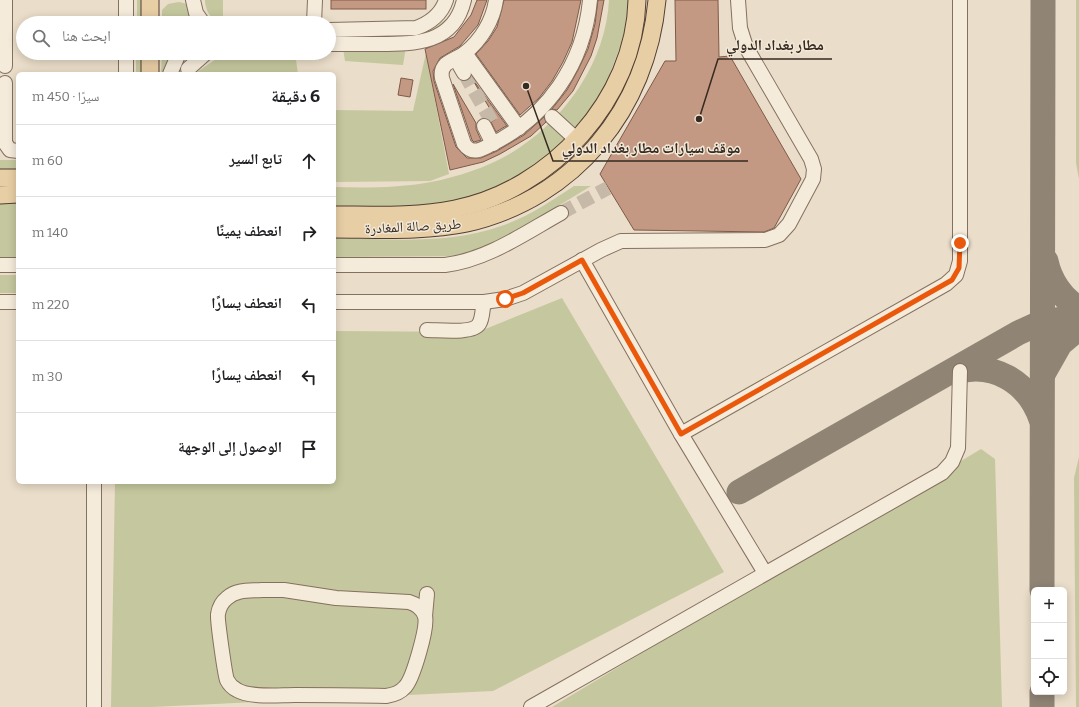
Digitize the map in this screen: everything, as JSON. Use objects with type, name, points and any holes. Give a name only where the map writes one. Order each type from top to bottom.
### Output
[{"type":"main road","points":[[336,216],[436,212],[476,204],[506,192],[547,167],[577,140],[598,114],[617,79],[631,36],[637,0]]},
{"type":"main road","name":"طريق صالة المغادرة","points":[[336,229],[417,228],[466,223],[513,207],[556,183],[588,155],[603,138],[627,104],[649,50],[657,0]]},
{"type":"main road","points":[[150,60],[150,72]]},
{"type":"main road","points":[[0,178],[16,178]]},
{"type":"main road","points":[[0,195],[16,194]]},
{"type":"lane","points":[[5,0],[5,66]]},
{"type":"lane","points":[[126,0],[126,16]]},
{"type":"lane","points":[[314,16],[315,0]]},
{"type":"lane","points":[[336,30],[416,28],[430,22],[436,17],[446,0]]},
{"type":"lane","points":[[336,44],[411,44],[437,37],[451,25],[464,0]]},
{"type":"lane","points":[[496,0],[485,30],[461,56],[446,64],[442,73],[442,78],[464,144],[470,150],[475,151],[493,144],[519,128],[542,108],[569,72],[583,37],[590,0]]},
{"type":"lane","points":[[336,302],[484,302],[505,299],[523,293],[607,246],[628,240],[770,239],[779,235],[789,224],[813,179],[813,164],[746,47],[740,28],[738,0]]},
{"type":"lane","points":[[681,434],[946,284],[956,274],[960,261],[960,0]]},
{"type":"lane","points":[[192,2],[197,16]]},
{"type":"lane","points":[[461,56],[464,73]]},
{"type":"lane","points":[[461,56],[519,128]]},
{"type":"lane","points":[[126,60],[126,72]]},
{"type":"lane","points":[[179,66],[189,60]]},
{"type":"lane","points":[[179,66],[191,60]]},
{"type":"lane","points":[[5,83],[5,143],[10,150],[16,151]]},
{"type":"lane","points":[[552,117],[577,140]]},
{"type":"lane","points":[[484,126],[493,144]]},
{"type":"lane","points":[[336,265],[445,265],[462,262],[487,253],[561,213]]},
{"type":"lane","points":[[582,260],[681,434],[765,574]]},
{"type":"lane","points":[[0,265],[16,265]]},
{"type":"lane","points":[[0,302],[16,302]]},
{"type":"lane","points":[[427,330],[468,330],[475,328],[480,322],[484,302]]},
{"type":"lane","points":[[531,707],[936,477],[948,468],[956,456],[959,441],[960,371]]},
{"type":"lane","points":[[94,484],[94,707]]},
{"type":"lane","points":[[425,616],[419,607],[409,602],[336,598],[278,590],[244,591],[232,594],[223,602],[218,618],[227,679],[232,687],[239,692],[274,701],[386,696],[399,692],[409,683],[412,676],[425,628],[427,594]]},
{"type":"green space","points":[[137,0],[148,0],[148,16],[137,16]]},
{"type":"green space","points":[[205,0],[223,0],[223,16],[211,16],[206,8]]},
{"type":"green space","points":[[609,0],[629,0],[625,34],[604,89],[578,127],[558,150],[517,179],[473,199],[414,206],[336,206],[336,187],[382,187],[431,182],[454,177],[488,165],[519,148],[537,135],[553,119],[581,84],[601,44]]},
{"type":"green space","points":[[1076,0],[1079,0],[1079,179],[1076,163]]},
{"type":"green space","points":[[179,2],[187,4],[195,16],[162,16],[162,10],[168,4]]},
{"type":"green space","points":[[446,19],[444,29],[426,37],[336,38],[336,32],[418,32],[437,26]]},
{"type":"green space","points":[[406,47],[403,65],[345,61],[343,48]]},
{"type":"green space","points":[[426,53],[449,174],[430,181],[336,182],[336,110],[413,111]]},
{"type":"green space","points":[[136,60],[148,60],[148,72],[136,72]]},
{"type":"green space","points":[[162,60],[171,60],[165,72],[161,72]]},
{"type":"green space","points":[[215,60],[296,60],[298,72],[197,72]]},
{"type":"green space","points":[[0,160],[16,160],[16,170],[0,170]]},
{"type":"green space","points":[[574,186],[591,186],[545,214],[469,256],[336,257],[336,238],[419,240],[461,236],[501,226],[521,218]]},
{"type":"green space","points":[[0,202],[16,202],[16,257],[0,257]]},
{"type":"green space","points":[[0,275],[16,275],[16,293],[0,293]]},
{"type":"green space","points":[[562,298],[724,572],[493,691],[152,707],[111,707],[115,484],[336,484],[336,331],[478,332]]},
{"type":"green space","points":[[981,449],[995,459],[1002,707],[552,707]]},
{"type":"green space","points":[[1079,457],[1079,707],[1076,707],[1074,478]]},
{"type":"building","points":[[331,0],[426,0],[426,9],[331,9]]},
{"type":"building","points":[[477,0],[487,0],[478,25],[460,46],[440,58],[433,71],[434,81],[456,147],[467,158],[481,158],[497,151],[524,135],[544,117],[546,122],[531,136],[500,154],[483,162],[450,170],[425,49],[454,37],[471,15]]},
{"type":"building","points":[[504,0],[581,0],[572,42],[563,62],[552,81],[539,98],[520,115],[476,54],[488,41],[497,27]]},
{"type":"building","points":[[598,0],[604,0],[597,38],[591,56],[573,91],[557,110],[552,109],[567,90],[588,49],[595,24]]},
{"type":"building","points":[[675,0],[718,0],[719,57],[730,56],[801,179],[774,228],[764,232],[634,230],[600,174],[665,61],[676,61]]},
{"type":"building","points":[[471,77],[507,126],[496,132],[491,122],[496,119]]},
{"type":"building","points":[[401,78],[413,80],[410,97],[398,95]]},
{"type":"building","points":[[453,84],[476,123],[476,129],[481,140],[474,142],[472,140]]},
{"type":"taxiway","points":[[1042,587],[1043,0]]},
{"type":"taxiway","points":[[1046,261],[1050,275],[1062,294],[1067,300],[1079,308]]},
{"type":"taxiway","points":[[739,492],[1018,333],[1042,322],[1079,317]]},
{"type":"taxiway","points":[[1043,374],[1060,344],[1079,328]]},
{"type":"taxiway","points":[[955,372],[969,369],[983,370],[996,372],[1008,378],[1028,394],[1041,419]]},
{"type":"taxiway","points":[[1042,695],[1042,707]]},
{"type":"tunnel","points":[[464,73],[492,122]]},
{"type":"tunnel","points":[[561,213],[608,188]]},
{"type":"place","name":"موقف سيارات مطار بغداد الدولي","points":[[526,86]]},
{"type":"place","name":"مطار بغداد الدولي","points":[[699,119]]},
{"type":"route","points":[[505,299],[523,293],[582,260],[681,434],[952,280],[959,268],[960,243]]}]
